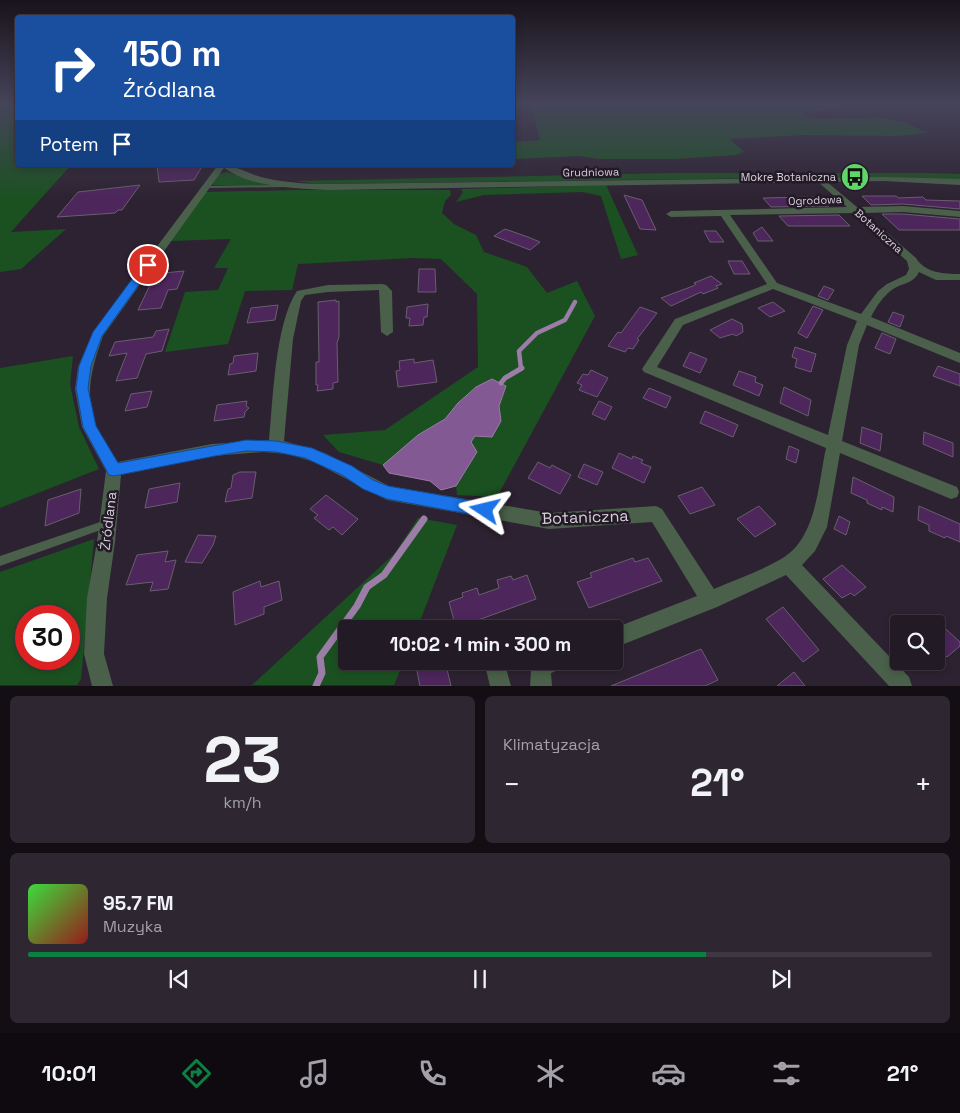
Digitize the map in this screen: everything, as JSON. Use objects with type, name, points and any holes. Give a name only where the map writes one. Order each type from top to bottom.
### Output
[{"type":"street","points":[[114,470],[90,427],[82,388],[85,366],[97,335],[205,187],[222,167]]},
{"type":"street","name":"Grudniowa","points":[[228,167],[249,177],[287,185],[331,187],[884,179],[960,182]]},
{"type":"street","name":"Botaniczna","points":[[821,180],[914,264],[936,277],[960,278]]},
{"type":"street","name":"Ogrodowa","points":[[671,214],[903,209],[960,214]]},
{"type":"street","points":[[724,213],[773,285],[960,358]]},
{"type":"street","name":"Botaniczna","points":[[908,279],[914,271],[914,264]]},
{"type":"street","points":[[623,634],[710,600],[789,565],[809,545],[818,527],[853,345],[864,319],[871,307],[888,288],[908,279],[936,277]]},
{"type":"street","points":[[773,285],[679,322],[649,369],[951,492]]},
{"type":"street","points":[[276,447],[288,335],[296,298],[301,293],[316,291],[382,287],[386,292],[387,332]]},
{"type":"street","name":"Botaniczna","points":[[114,470],[200,452],[246,446],[276,447],[307,452],[347,470],[368,484],[387,493],[549,521],[656,514],[710,600]]},
{"type":"street","name":"Źródlana","points":[[103,686],[94,654],[97,598],[109,523],[114,470]]},
{"type":"street","points":[[789,565],[902,684]]},
{"type":"street","points":[[497,670],[501,686]]},
{"type":"lane","points":[[205,187],[287,185]]},
{"type":"lane","points":[[0,560],[109,523]]},
{"type":"green space","points":[[0,136],[15,136],[15,167],[69,167],[11,232],[66,229],[21,269],[0,272]]},
{"type":"green space","points":[[539,136],[785,136],[730,139],[744,152],[736,155],[675,159],[600,159],[579,156],[515,159],[515,142],[540,140]]},
{"type":"green space","points":[[227,172],[272,186],[213,185],[211,183],[218,174]]},
{"type":"green space","points":[[670,173],[927,173],[960,174],[960,180],[846,177],[320,184],[293,181]]},
{"type":"green space","points":[[606,185],[638,255],[621,259],[601,196],[583,192],[484,195],[456,202],[463,192],[461,189]]},
{"type":"green space","points":[[450,190],[451,195],[445,201],[442,213],[454,224],[476,235],[484,252],[527,267],[547,293],[577,281],[595,316],[497,497],[457,495],[456,486],[477,453],[470,442],[475,436],[492,437],[501,421],[499,406],[506,386],[492,379],[476,387],[458,403],[445,419],[418,435],[383,465],[339,452],[323,435],[385,430],[478,367],[477,294],[441,259],[413,258],[298,264],[292,290],[245,291],[228,344],[165,352],[185,292],[218,290],[228,268],[214,268],[231,239],[170,241],[203,192]]},
{"type":"green space","points":[[73,356],[70,384],[79,427],[99,469],[0,508],[0,368]]},
{"type":"green space","points":[[418,518],[457,525],[420,620],[338,620],[338,670],[400,670],[394,685],[252,685],[395,553]]},
{"type":"green space","points":[[94,539],[81,679],[77,685],[0,685],[0,572]]},
{"type":"shaded area","points":[[492,379],[506,386],[499,406],[501,421],[492,437],[475,436],[471,442],[477,452],[456,486],[441,490],[430,481],[389,473],[383,465],[418,435],[445,419],[458,403],[476,387]]},
{"type":"building","points":[[157,167],[202,167],[194,180],[159,182]]},
{"type":"building","points":[[140,185],[122,210],[118,210],[115,213],[57,217],[78,192]]},
{"type":"building","points":[[624,195],[642,200],[656,230],[640,229]]},
{"type":"building","points":[[862,196],[923,197],[926,200],[960,201],[960,209],[903,204],[871,205]]},
{"type":"building","points":[[820,197],[829,206],[771,207],[763,198]]},
{"type":"building","points":[[882,214],[960,219],[960,230],[899,230]]},
{"type":"building","points":[[839,215],[850,226],[788,226],[779,216]]},
{"type":"building","points":[[762,227],[773,241],[758,241],[753,233]]},
{"type":"building","points":[[505,229],[540,242],[530,250],[494,236]]},
{"type":"building","points":[[704,231],[716,231],[724,242],[710,242]]},
{"type":"building","points":[[728,261],[742,261],[750,274],[734,274]]},
{"type":"building","points":[[419,269],[435,269],[436,292],[418,292]]},
{"type":"building","points":[[184,271],[177,289],[168,290],[161,308],[138,310],[150,285],[159,284],[164,273]]},
{"type":"building","points":[[711,276],[722,284],[716,286],[718,288],[703,294],[701,292],[671,306],[661,298],[693,286],[696,284],[694,283]]},
{"type":"building","points":[[824,286],[834,290],[828,300],[818,296]]},
{"type":"building","points":[[336,300],[336,302],[339,301],[338,382],[333,383],[333,389],[317,391],[316,362],[319,362],[318,302]]},
{"type":"building","points":[[773,302],[785,311],[770,317],[758,308]]},
{"type":"building","points":[[428,304],[427,317],[424,317],[423,325],[409,326],[410,318],[406,318],[407,307]]},
{"type":"building","points":[[278,305],[275,320],[247,323],[251,308]]},
{"type":"building","points":[[813,306],[823,310],[807,338],[798,333]]},
{"type":"building","points":[[640,307],[657,313],[637,339],[639,340],[633,349],[628,348],[625,352],[608,346],[618,332],[621,333]]},
{"type":"building","points":[[893,312],[904,316],[900,327],[888,322]]},
{"type":"building","points":[[732,319],[742,324],[743,332],[736,336],[733,334],[720,338],[710,330]]},
{"type":"building","points":[[169,329],[162,351],[146,354],[137,378],[116,381],[127,353],[109,356],[115,342],[153,337],[156,331]]},
{"type":"building","points":[[882,333],[896,339],[890,354],[875,348]]},
{"type":"building","points":[[795,347],[816,354],[811,372],[795,367],[797,359],[792,357]]},
{"type":"building","points":[[690,352],[707,359],[700,373],[683,366]]},
{"type":"building","points":[[258,353],[256,371],[228,375],[234,356]]},
{"type":"building","points":[[414,359],[414,363],[433,360],[437,382],[398,387],[396,371],[400,370],[399,361]]},
{"type":"building","points":[[938,366],[960,374],[960,386],[933,376]]},
{"type":"building","points":[[591,370],[608,378],[597,397],[579,390],[582,385],[577,383],[583,374],[588,375]]},
{"type":"building","points":[[739,371],[756,377],[755,382],[763,385],[759,396],[733,385]]},
{"type":"building","points":[[784,387],[811,400],[808,416],[780,403]]},
{"type":"building","points":[[649,388],[671,397],[666,408],[643,398]]},
{"type":"building","points":[[152,391],[147,407],[125,411],[131,394]]},
{"type":"building","points":[[247,401],[246,406],[249,408],[245,412],[244,417],[214,421],[217,405]]},
{"type":"building","points":[[599,401],[612,407],[605,420],[592,414]]},
{"type":"building","points":[[705,411],[738,425],[733,437],[700,423]]},
{"type":"building","points":[[862,427],[882,434],[880,451],[860,443]]},
{"type":"building","points":[[924,432],[953,443],[953,457],[923,444]]},
{"type":"building","points":[[789,446],[799,450],[796,463],[786,459]]},
{"type":"building","points":[[619,453],[632,459],[633,456],[643,460],[641,463],[651,467],[644,483],[612,468]]},
{"type":"building","points":[[538,462],[550,468],[552,465],[571,475],[560,494],[528,478]]},
{"type":"building","points":[[584,464],[603,472],[597,485],[578,477]]},
{"type":"building","points":[[240,472],[256,472],[252,498],[225,502],[228,489],[231,488],[233,475]]},
{"type":"building","points":[[853,477],[894,497],[893,512],[882,507],[882,510],[867,503],[867,500],[851,493]]},
{"type":"building","points":[[180,483],[177,502],[145,508],[149,489]]},
{"type":"building","points":[[702,487],[715,505],[690,514],[678,496]]},
{"type":"building","points":[[81,489],[79,513],[45,526],[48,500]]},
{"type":"building","points":[[326,495],[358,519],[342,535],[333,527],[329,530],[314,518],[318,515],[310,509]]},
{"type":"building","points":[[759,506],[776,524],[755,537],[737,519]]},
{"type":"building","points":[[919,506],[960,524],[960,542],[929,531],[929,525],[918,520]]},
{"type":"building","points":[[839,516],[850,522],[846,535],[834,529]]},
{"type":"building","points":[[198,535],[216,536],[202,563],[185,562]]},
{"type":"building","points":[[168,551],[165,562],[176,560],[168,589],[150,591],[153,582],[126,585],[137,555]]},
{"type":"building","points":[[633,558],[635,562],[648,558],[662,581],[589,608],[577,582],[592,577],[590,573]]},
{"type":"building","points":[[842,565],[866,587],[854,596],[851,593],[842,598],[823,579]]},
{"type":"building","points":[[527,575],[536,599],[478,620],[454,620],[449,602],[463,597],[462,593],[477,588],[479,595],[499,588],[497,580],[511,576],[513,580]]},
{"type":"building","points":[[260,581],[261,587],[279,581],[282,600],[264,607],[264,614],[235,625],[233,592]]},
{"type":"building","points":[[783,607],[819,650],[803,662],[766,619]]},
{"type":"building","points":[[945,628],[960,642],[960,646],[947,657],[945,655]]},
{"type":"building","points":[[701,649],[718,680],[705,686],[611,686]]},
{"type":"building","points":[[417,670],[447,670],[451,686],[420,686]]},
{"type":"building","points":[[794,672],[805,686],[777,686]]},
{"type":"waterway","points":[[521,369],[519,351],[537,333],[565,320],[575,302]]},
{"type":"waterway","points":[[501,383],[505,378],[521,369]]},
{"type":"waterway","points":[[316,686],[322,673],[320,657],[357,606],[367,587],[384,575],[424,519]]},
{"type":"place","name":"Mokre Botaniczna","points":[[855,177]]},
{"type":"route","points":[[148,265],[97,335],[85,366],[82,388],[90,427],[114,470],[200,452],[246,446],[276,447],[307,452],[347,470],[368,484],[387,493],[485,510]]}]
